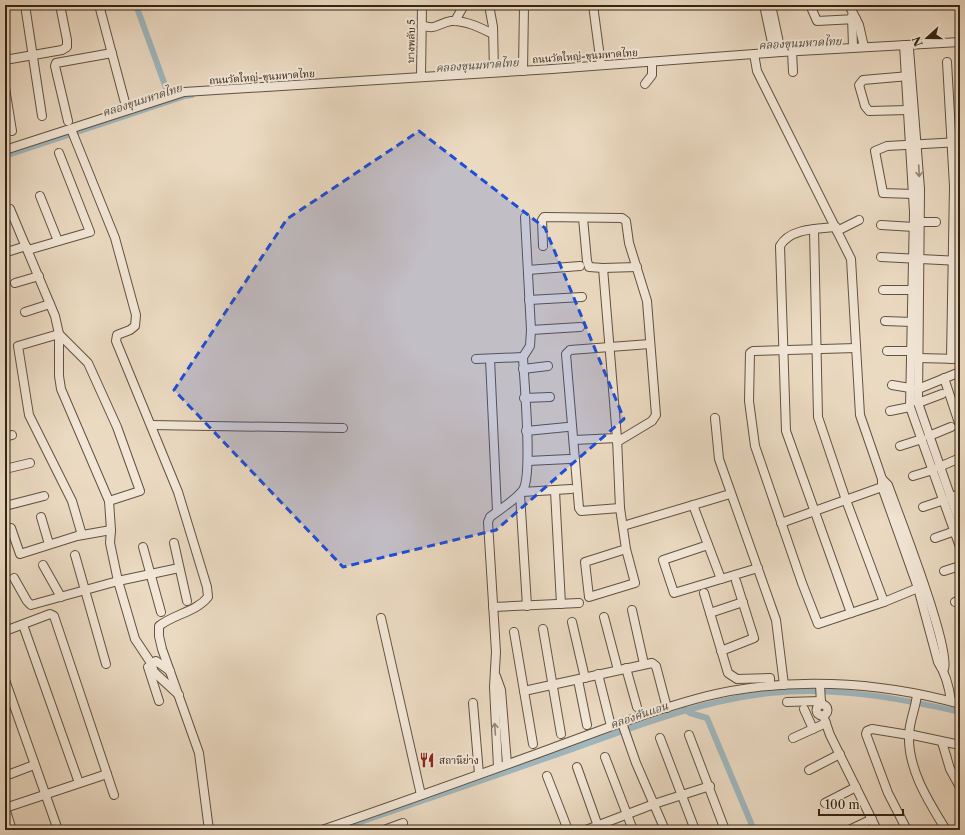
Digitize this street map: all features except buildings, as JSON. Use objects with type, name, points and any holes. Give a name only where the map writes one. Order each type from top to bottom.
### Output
[{"type":"street","points":[[25,5],[42,116]]},
{"type":"street","points":[[5,60],[62,50],[67,47],[60,5]]},
{"type":"street","points":[[99,5],[127,110]]},
{"type":"street","name":"บางพลับ 5","points":[[421,77],[422,5]]},
{"type":"street","points":[[455,22],[464,5]]},
{"type":"street","points":[[489,5],[493,34],[494,72]]},
{"type":"street","points":[[523,71],[524,5]]},
{"type":"street","points":[[593,5],[601,65]]},
{"type":"street","points":[[764,5],[777,52]]},
{"type":"street","points":[[771,5],[777,52]]},
{"type":"street","points":[[810,5],[817,21],[853,18]]},
{"type":"street","points":[[849,5],[864,47]]},
{"type":"street","points":[[853,18],[853,47]]},
{"type":"street","points":[[422,25],[431,28],[455,22],[474,26],[493,34]]},
{"type":"street","name":"ถนนวัดใหญ่-ขุนมหาดไทย","points":[[5,150],[70,127],[184,92],[601,65],[653,66],[754,56],[777,52],[793,55],[853,47],[906,50],[960,42]]},
{"type":"street","points":[[906,50],[914,145],[917,224],[916,305],[918,358],[914,376]]},
{"type":"street","points":[[112,53],[56,63],[54,66],[70,127],[116,238],[136,321],[130,330],[117,335],[116,341],[178,492],[207,586],[208,597],[202,604],[165,620],[159,626],[159,636],[170,672],[199,753],[209,830]]},
{"type":"street","points":[[793,55],[793,72]]},
{"type":"street","points":[[754,56],[755,67],[850,254],[852,265],[860,416],[882,483]]},
{"type":"street","points":[[947,62],[956,143],[954,186],[957,261],[951,358]]},
{"type":"street","points":[[645,84],[653,66]]},
{"type":"street","points":[[908,76],[863,80],[859,85],[865,106],[869,111],[908,110]]},
{"type":"street","points":[[908,76],[908,110],[914,145],[914,194],[917,224]]},
{"type":"street","points":[[5,88],[12,131]]},
{"type":"street","points":[[914,194],[883,193],[878,163],[874,154],[875,151],[881,148],[956,143]]},
{"type":"street","points":[[7,252],[58,241],[90,232],[59,154]]},
{"type":"street","points":[[40,196],[58,241]]},
{"type":"street","points":[[10,209],[50,304],[59,334],[59,376],[61,389],[109,501],[111,530],[110,543],[118,581],[135,639],[151,663],[154,672],[179,695]]},
{"type":"street","points":[[525,217],[531,330],[530,346],[523,357],[528,461],[527,480],[521,493],[527,606]]},
{"type":"street","points":[[543,246],[542,220],[544,217],[624,219],[626,221],[629,243],[646,295],[656,416],[652,421],[617,440],[574,440]]},
{"type":"street","points":[[583,218],[588,266],[591,268],[637,266]]},
{"type":"street","points":[[852,613],[813,512],[786,431],[782,350],[780,246],[789,237],[803,231],[814,229],[836,229],[859,220]]},
{"type":"street","points":[[881,225],[936,222]]},
{"type":"street","points":[[814,229],[818,417],[846,500],[884,602]]},
{"type":"street","points":[[881,257],[957,261]]},
{"type":"street","points":[[917,260],[913,290],[916,305],[912,322],[911,350],[914,388],[910,407],[925,437]]},
{"type":"street","points":[[528,270],[580,266]]},
{"type":"street","points":[[603,268],[617,440],[620,508],[626,549],[635,582],[634,585],[589,597],[584,562],[588,559],[626,549]]},
{"type":"street","points":[[15,283],[39,276]]},
{"type":"street","points":[[883,290],[913,290]]},
{"type":"street","points":[[530,300],[582,297]]},
{"type":"street","points":[[24,312],[50,304]]},
{"type":"street","points":[[885,322],[912,322]]},
{"type":"street","points":[[531,330],[580,327]]},
{"type":"street","points":[[59,334],[88,363],[117,426],[140,491],[109,501]]},
{"type":"street","points":[[59,334],[18,346],[29,415],[72,501],[82,535]]},
{"type":"street","points":[[620,508],[581,512],[580,510],[567,352],[570,350],[650,344]]},
{"type":"street","points":[[856,348],[816,348],[753,351],[750,353],[748,357],[749,401],[755,446],[818,624],[884,602],[918,588]]},
{"type":"street","points":[[887,351],[911,350]]},
{"type":"street","points":[[476,359],[523,357]]},
{"type":"street","points":[[918,358],[960,359]]},
{"type":"street","points":[[490,359],[497,511]]},
{"type":"street","points":[[523,369],[548,366]]},
{"type":"street","points":[[892,385],[914,388],[960,372]]},
{"type":"street","points":[[944,378],[960,426]]},
{"type":"street","points":[[914,388],[925,437],[948,499],[960,547]]},
{"type":"street","points":[[918,403],[942,394]]},
{"type":"street","points":[[524,398],[550,397]]},
{"type":"street","points":[[890,411],[910,407]]},
{"type":"street","points":[[715,418],[719,459],[730,494],[776,620],[784,680]]},
{"type":"street","points":[[151,425],[343,428]]},
{"type":"street","points":[[526,431],[567,427]]},
{"type":"street","points":[[900,446],[951,427]]},
{"type":"street","points":[[913,476],[936,469],[960,458]]},
{"type":"street","points":[[528,461],[569,459]]},
{"type":"street","points":[[5,469],[30,463]]},
{"type":"street","points":[[781,523],[846,500],[882,483],[888,485],[946,664],[944,669],[950,689],[951,701]]},
{"type":"street","points":[[498,767],[494,712],[496,652],[488,522],[490,517],[521,493],[571,489]]},
{"type":"street","points":[[555,490],[561,604]]},
{"type":"street","points":[[623,526],[730,494]]},
{"type":"street","points":[[923,507],[960,494]]},
{"type":"street","points":[[5,506],[44,496]]},
{"type":"street","points":[[693,505],[721,579]]},
{"type":"street","points":[[952,512],[960,524]]},
{"type":"street","points":[[41,517],[49,544]]},
{"type":"street","points":[[11,528],[20,554],[82,535],[111,530]]},
{"type":"street","points":[[935,538],[955,531]]},
{"type":"street","points":[[174,543],[188,601]]},
{"type":"street","points":[[708,545],[663,560],[675,594],[758,568]]},
{"type":"street","points":[[907,545],[918,588],[929,613]]},
{"type":"street","points":[[142,547],[161,612]]},
{"type":"street","points":[[75,555],[106,664]]},
{"type":"street","points":[[43,565],[61,597]]},
{"type":"street","points":[[944,571],[960,566]]},
{"type":"street","points":[[14,578],[28,604],[31,605],[150,573],[179,568]]},
{"type":"street","points":[[721,651],[753,639],[736,581]]},
{"type":"street","points":[[704,594],[728,673],[732,677],[770,682]]},
{"type":"street","points":[[710,613],[743,602]]},
{"type":"street","points":[[493,607],[579,603]]},
{"type":"street","points":[[632,610],[644,664]]},
{"type":"street","points":[[5,630],[23,625],[50,614],[54,616],[114,795]]},
{"type":"street","points":[[604,617],[618,670]]},
{"type":"street","points":[[381,618],[420,795]]},
{"type":"street","points":[[572,622],[582,679],[587,725]]},
{"type":"street","points":[[23,625],[78,783]]},
{"type":"street","points":[[543,629],[560,734]]},
{"type":"street","points":[[514,632],[533,744]]},
{"type":"street","points":[[143,652],[160,700]]},
{"type":"street","points":[[151,663],[156,661],[170,672]]},
{"type":"street","points":[[524,691],[652,663],[656,666],[667,708]]},
{"type":"street","points":[[626,668],[637,707]]},
{"type":"street","points":[[495,672],[501,690],[507,764]]},
{"type":"street","points":[[598,674],[612,726]]},
{"type":"street","points":[[5,680],[58,830]]},
{"type":"street","points":[[322,830],[612,726],[623,724],[703,697],[770,682],[784,680],[820,685],[873,688],[916,700],[951,701],[960,704]]},
{"type":"street","points":[[820,685],[821,701],[827,707],[827,712],[823,715],[826,723],[877,830]]},
{"type":"street","points":[[916,700],[913,711],[910,737],[910,754],[915,771],[946,830]]},
{"type":"street","points":[[787,702],[821,701]]},
{"type":"street","points":[[473,703],[479,774]]},
{"type":"street","points":[[804,709],[813,729]]},
{"type":"street","points":[[793,738],[826,723]]},
{"type":"street","points":[[623,724],[629,745],[665,830]]},
{"type":"street","points":[[907,830],[888,792],[866,734],[867,731],[872,729],[960,745]]},
{"type":"street","points":[[690,735],[725,830]]},
{"type":"street","points":[[660,738],[695,830]]},
{"type":"street","points":[[942,742],[945,757],[960,787]]},
{"type":"street","points":[[808,770],[840,754]]},
{"type":"street","points":[[605,757],[633,830]]},
{"type":"street","points":[[5,776],[34,765]]},
{"type":"street","points":[[577,767],[599,828]]},
{"type":"street","points":[[12,830],[5,808],[107,774]]},
{"type":"street","points":[[547,776],[568,830]]},
{"type":"street","points":[[586,830],[599,828],[627,814],[710,786]]},
{"type":"street","points":[[825,803],[856,787]]},
{"type":"street","points":[[849,830],[872,819]]},
{"type":"street","points":[[389,829],[403,823]]},
{"type":"highlighted area","points":[[419,131],[545,228],[624,419],[496,530],[343,567],[174,390],[287,219]]},
{"type":"waterway","points":[[136,5],[170,99]]},
{"type":"waterway","name":"คลองขุนมหาดไทย","points":[[5,156],[185,96],[192,95]]},
{"type":"waterway","name":"คลองคันแอน","points":[[337,830],[664,717],[716,702],[770,693],[818,691],[841,692],[889,698],[960,712]]},
{"type":"waterway","points":[[684,709],[690,713],[707,718],[754,830]]},
{"type":"place","name":"สถานีย่าง","points":[[427,760]]}]
